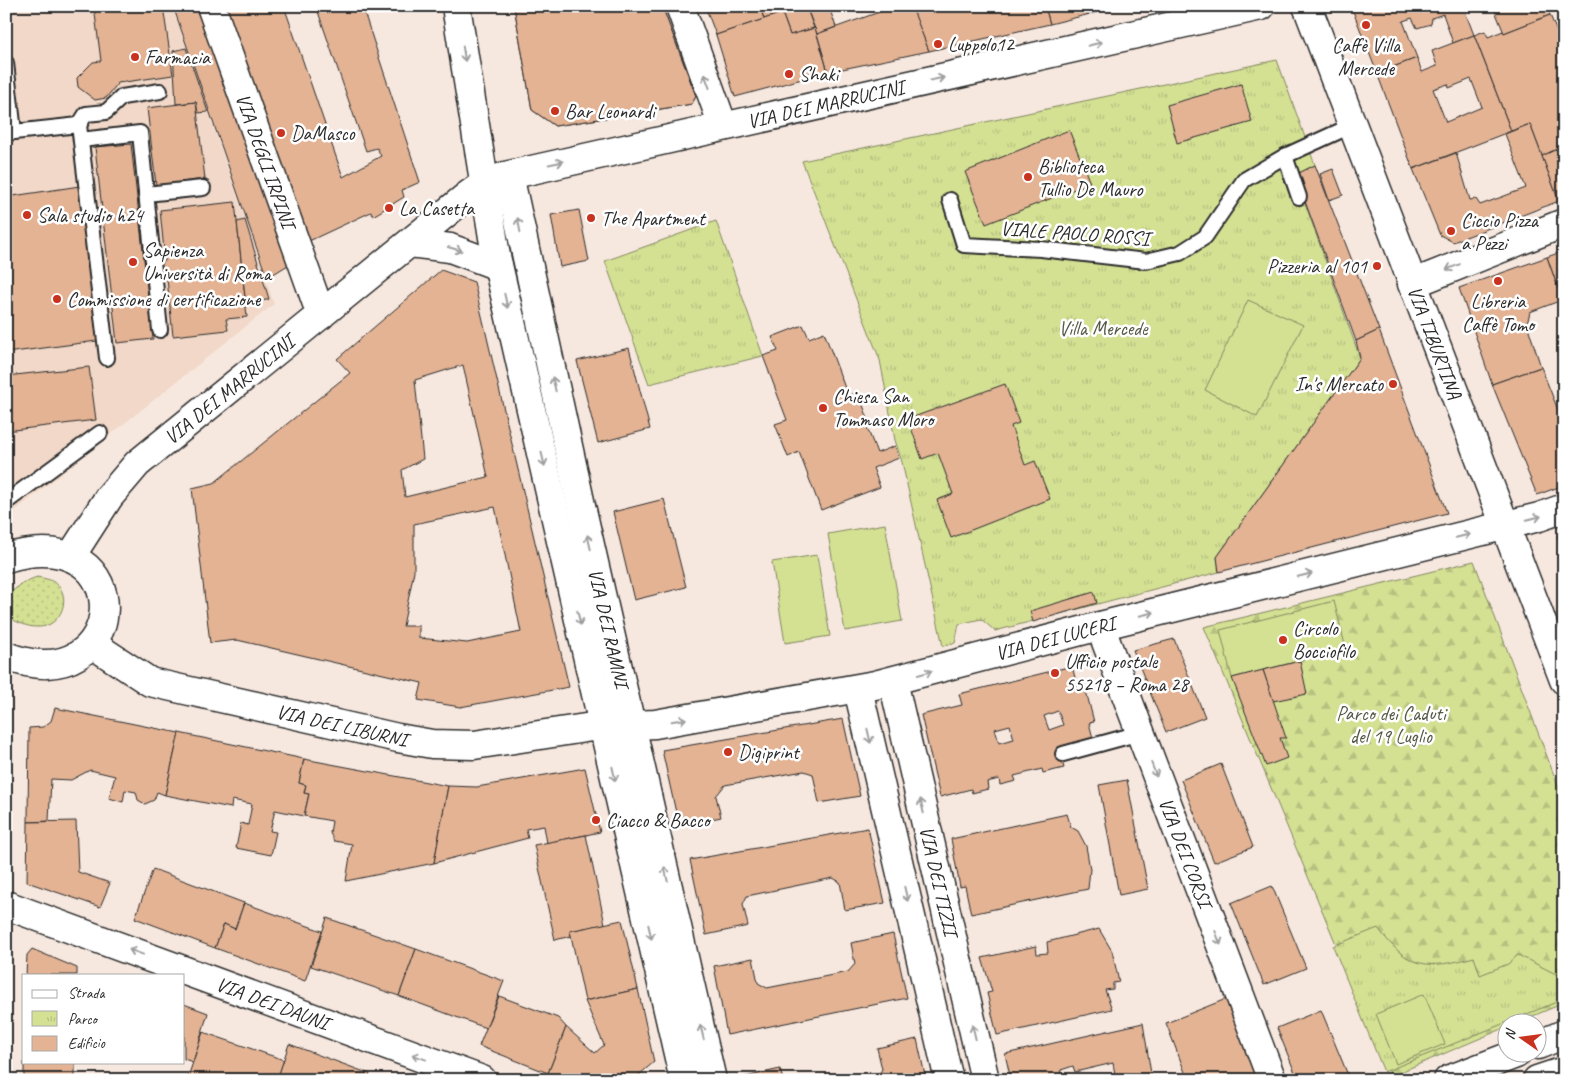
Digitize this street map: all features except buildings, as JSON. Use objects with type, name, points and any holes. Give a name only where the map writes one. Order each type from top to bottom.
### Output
[{"type":"street","name":"VIA DEGLI IRPINI","points":[[211,6],[322,315]]},
{"type":"street","points":[[456,6],[496,180]]},
{"type":"street","points":[[680,6],[723,126]]},
{"type":"street","name":"VIA DEI MARRUCINI","points":[[70,556],[109,497],[137,464],[410,243],[496,180],[723,126],[1261,6]]},
{"type":"street","name":"VIA TIBURTINA","points":[[1307,6],[1564,680]]},
{"type":"street","name":"VIA DEI RAMNI","points":[[496,180],[498,266],[684,1080]]},
{"type":"street","name":"VIA DEI RAMNI","points":[[496,180],[631,726],[712,1080]]},
{"type":"street","points":[[1412,284],[1564,223]]},
{"type":"street","points":[[410,243],[450,248],[498,266]]},
{"type":"street","name":"VIA DEI LUCERI","points":[[604,726],[655,724],[858,689],[1100,626],[1504,526],[1564,508]]},
{"type":"street","points":[[6,558],[37,550],[70,556],[95,575],[105,602],[102,625],[92,644],[76,657],[57,663],[33,663],[6,656]]},
{"type":"street","name":"VIA DEI CORSI","points":[[1100,626],[1272,1080]]},
{"type":"street","name":"VIA DEI LIBURNI","points":[[92,644],[150,682],[414,741],[474,745],[604,726]]},
{"type":"street","name":"VIA DEI TIZII","points":[[893,681],[985,1080]]},
{"type":"street","name":"VIA DEI TIZII","points":[[858,689],[949,1080]]},
{"type":"street","name":"VIA DEI DAUNI","points":[[6,905],[482,1080]]},
{"type":"street","points":[[1548,1041],[1564,1034]]},
{"type":"street","points":[[1448,1080],[1498,1061]]},
{"type":"street","points":[[1537,1080],[1564,1071]]},
{"type":"lane","points":[[6,63],[10,133],[79,125]]},
{"type":"lane","points":[[107,358],[79,125],[86,114],[106,112],[122,97],[160,91]]},
{"type":"lane","name":"VIALE PAOLO ROSSI","points":[[950,200],[964,245],[1041,249],[1146,262],[1180,253],[1206,237],[1244,180],[1285,156],[1353,125]]},
{"type":"lane","points":[[81,140],[140,133],[160,330]]},
{"type":"lane","points":[[1285,156],[1299,197]]},
{"type":"lane","points":[[146,194],[203,188]]},
{"type":"lane","points":[[6,502],[100,433]]},
{"type":"lane","points":[[1063,754],[1140,733]]},
{"type":"shaded area","name":"Sapienza Università di Roma","points":[[6,6],[172,6],[274,304],[6,518]]},
{"type":"green space","name":"Villa Mercede","points":[[1277,60],[1315,165],[1299,173],[1303,183],[1299,186],[1360,358],[1217,557],[1219,572],[995,631],[981,619],[959,624],[955,643],[943,646],[902,462],[895,440],[880,360],[802,161]]},
{"type":"green space","points":[[716,221],[763,356],[649,384],[605,261]]},
{"type":"green space","points":[[1248,300],[1303,325],[1257,417],[1205,390]]},
{"type":"green space","points":[[885,524],[902,621],[845,631],[828,534]]},
{"type":"green space","points":[[817,555],[830,636],[785,643],[772,562]]},
{"type":"green space","name":"Parco dei Caduti del 19 Luglio","points":[[1474,561],[1564,802],[1564,1003],[1538,1014],[1498,1014],[1498,1031],[1391,1076],[1204,627]]},
{"type":"green space","points":[[37,577],[53,581],[63,594],[64,602],[58,617],[45,626],[32,627],[6,617],[6,596],[24,582]]},
{"type":"green space","name":"Circolo Bocciofilo","points":[[1334,601],[1346,649],[1232,678],[1220,630]]},
{"type":"green space","points":[[1378,928],[1399,952],[1409,959],[1420,963],[1443,964],[1474,957],[1480,975],[1508,964],[1518,955],[1564,978],[1564,999],[1527,1014],[1498,1014],[1498,1026],[1384,1072],[1333,946]]},
{"type":"green space","points":[[1424,994],[1445,1044],[1396,1064],[1376,1014]]},
{"type":"place","name":"Caffè Villa Mercede","points":[[1366,25]]},
{"type":"place","name":"Luppolo12","points":[[938,44]]},
{"type":"place","name":"Farmacia","points":[[135,57]]},
{"type":"place","name":"Shaki","points":[[789,74]]},
{"type":"place","name":"Bar Leonardi","points":[[555,111]]},
{"type":"place","name":"DaMasco","points":[[281,133]]},
{"type":"place","name":"Biblioteca Tullio De Mauro","points":[[1028,177]]},
{"type":"place","name":"La Casetta","points":[[389,208]]},
{"type":"place","name":"Sala studio h24","points":[[27,215]]},
{"type":"place","name":"The Apartment","points":[[591,218]]},
{"type":"place","name":"Ciccio Pizza a Pezzi","points":[[1451,231]]},
{"type":"place","name":"Sapienza Università di Roma","points":[[133,262]]},
{"type":"place","name":"Pizzeria al 101","points":[[1377,266]]},
{"type":"place","name":"Libreria Caffè Tomo","points":[[1498,281]]},
{"type":"place","name":"Commissione di certificazione","points":[[57,299]]},
{"type":"place","name":"In's Mercato","points":[[1393,384]]},
{"type":"place","name":"Chiesa San Tommaso Moro","points":[[823,408]]},
{"type":"place","name":"Circolo Bocciofilo","points":[[1283,640]]},
{"type":"place","name":"Ufficio postale 55218 – Roma 28","points":[[1055,673]]},
{"type":"place","name":"Digiprint","points":[[728,752]]},
{"type":"place","name":"Ciacco & Bacco","points":[[596,820]]}]
